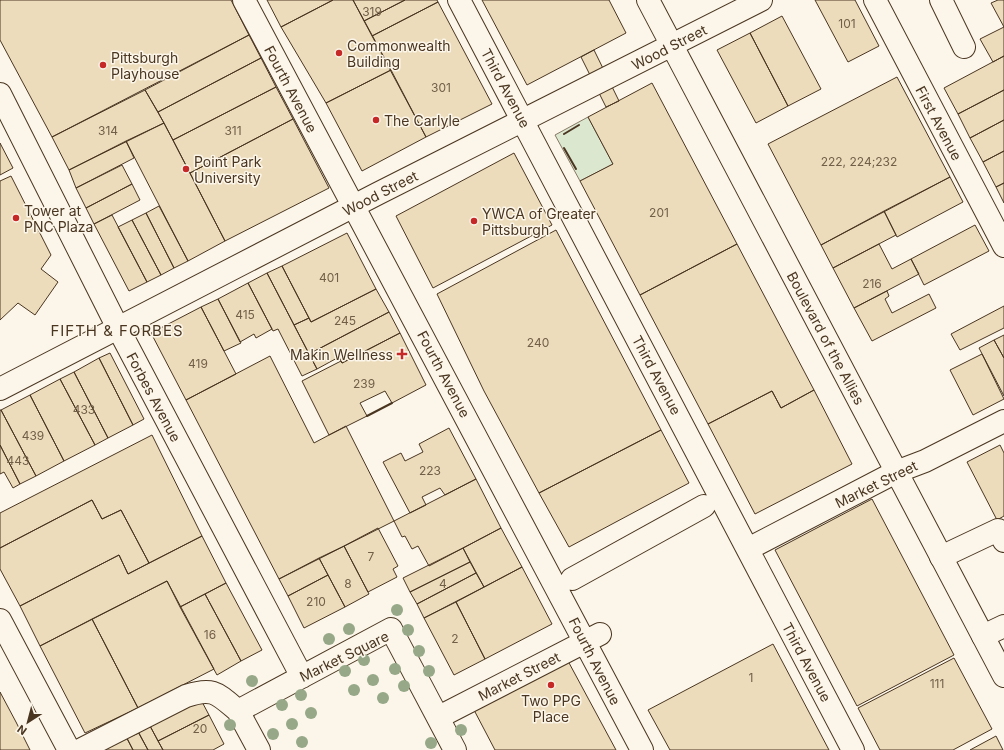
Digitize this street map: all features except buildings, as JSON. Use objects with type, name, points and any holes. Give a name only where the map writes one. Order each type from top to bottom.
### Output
[{"type":"street","name":"Fourth Avenue","points":[[244,0],[353,207],[369,233],[593,638],[642,750]]},
{"type":"street","name":"Third Avenue","points":[[459,0],[853,750]]},
{"type":"street","name":"Boulevard of the Allies","points":[[648,0],[1004,676]]},
{"type":"street","name":"Wood Street","points":[[0,389],[353,207],[761,0]]},
{"type":"street","name":"First Avenue","points":[[876,0],[1004,246]]},
{"type":"street","points":[[941,0],[964,46]]},
{"type":"street","name":"Forbes Avenue","points":[[0,94],[118,328],[302,676]]},
{"type":"street","name":"Market Street","points":[[748,549],[896,472],[925,461],[1004,421]]},
{"type":"street","points":[[572,579],[704,506]]},
{"type":"street","points":[[941,557],[998,530],[1004,541]]},
{"type":"street","points":[[0,620],[68,750]]},
{"type":"street","points":[[983,636],[1004,626]]},
{"type":"street","name":"Market Square","points":[[238,711],[391,629],[455,750]]},
{"type":"street","name":"Market Street","points":[[438,717],[593,638]]},
{"type":"street","points":[[80,750],[186,696],[206,691],[213,693],[238,711],[259,750]]},
{"type":"green space","points":[[588,117],[613,164],[580,181],[555,135]]},
{"type":"wall","points":[[564,134],[579,125]]},
{"type":"wall","points":[[564,148],[576,169]]},
{"type":"wall","points":[[367,416],[392,403]]},
{"type":"place","name":"Commonwealth Building","points":[[339,53]]},
{"type":"place","name":"Pittsburgh Playhouse","points":[[103,65]]},
{"type":"place","name":"The Carlyle","points":[[376,120]]},
{"type":"place","name":"Point Park University","points":[[186,169]]},
{"type":"place","name":"Tower at PNC Plaza","points":[[16,218]]},
{"type":"place","name":"YWCA of Greater Pittsburgh","points":[[474,221]]},
{"type":"place","name":"Makin Wellness","points":[[402,354]]},
{"type":"place","name":"Two PPG Place","points":[[551,685]]},
{"type":"district","name":"FIFTH & FORBES","points":[[117,330]]}]
